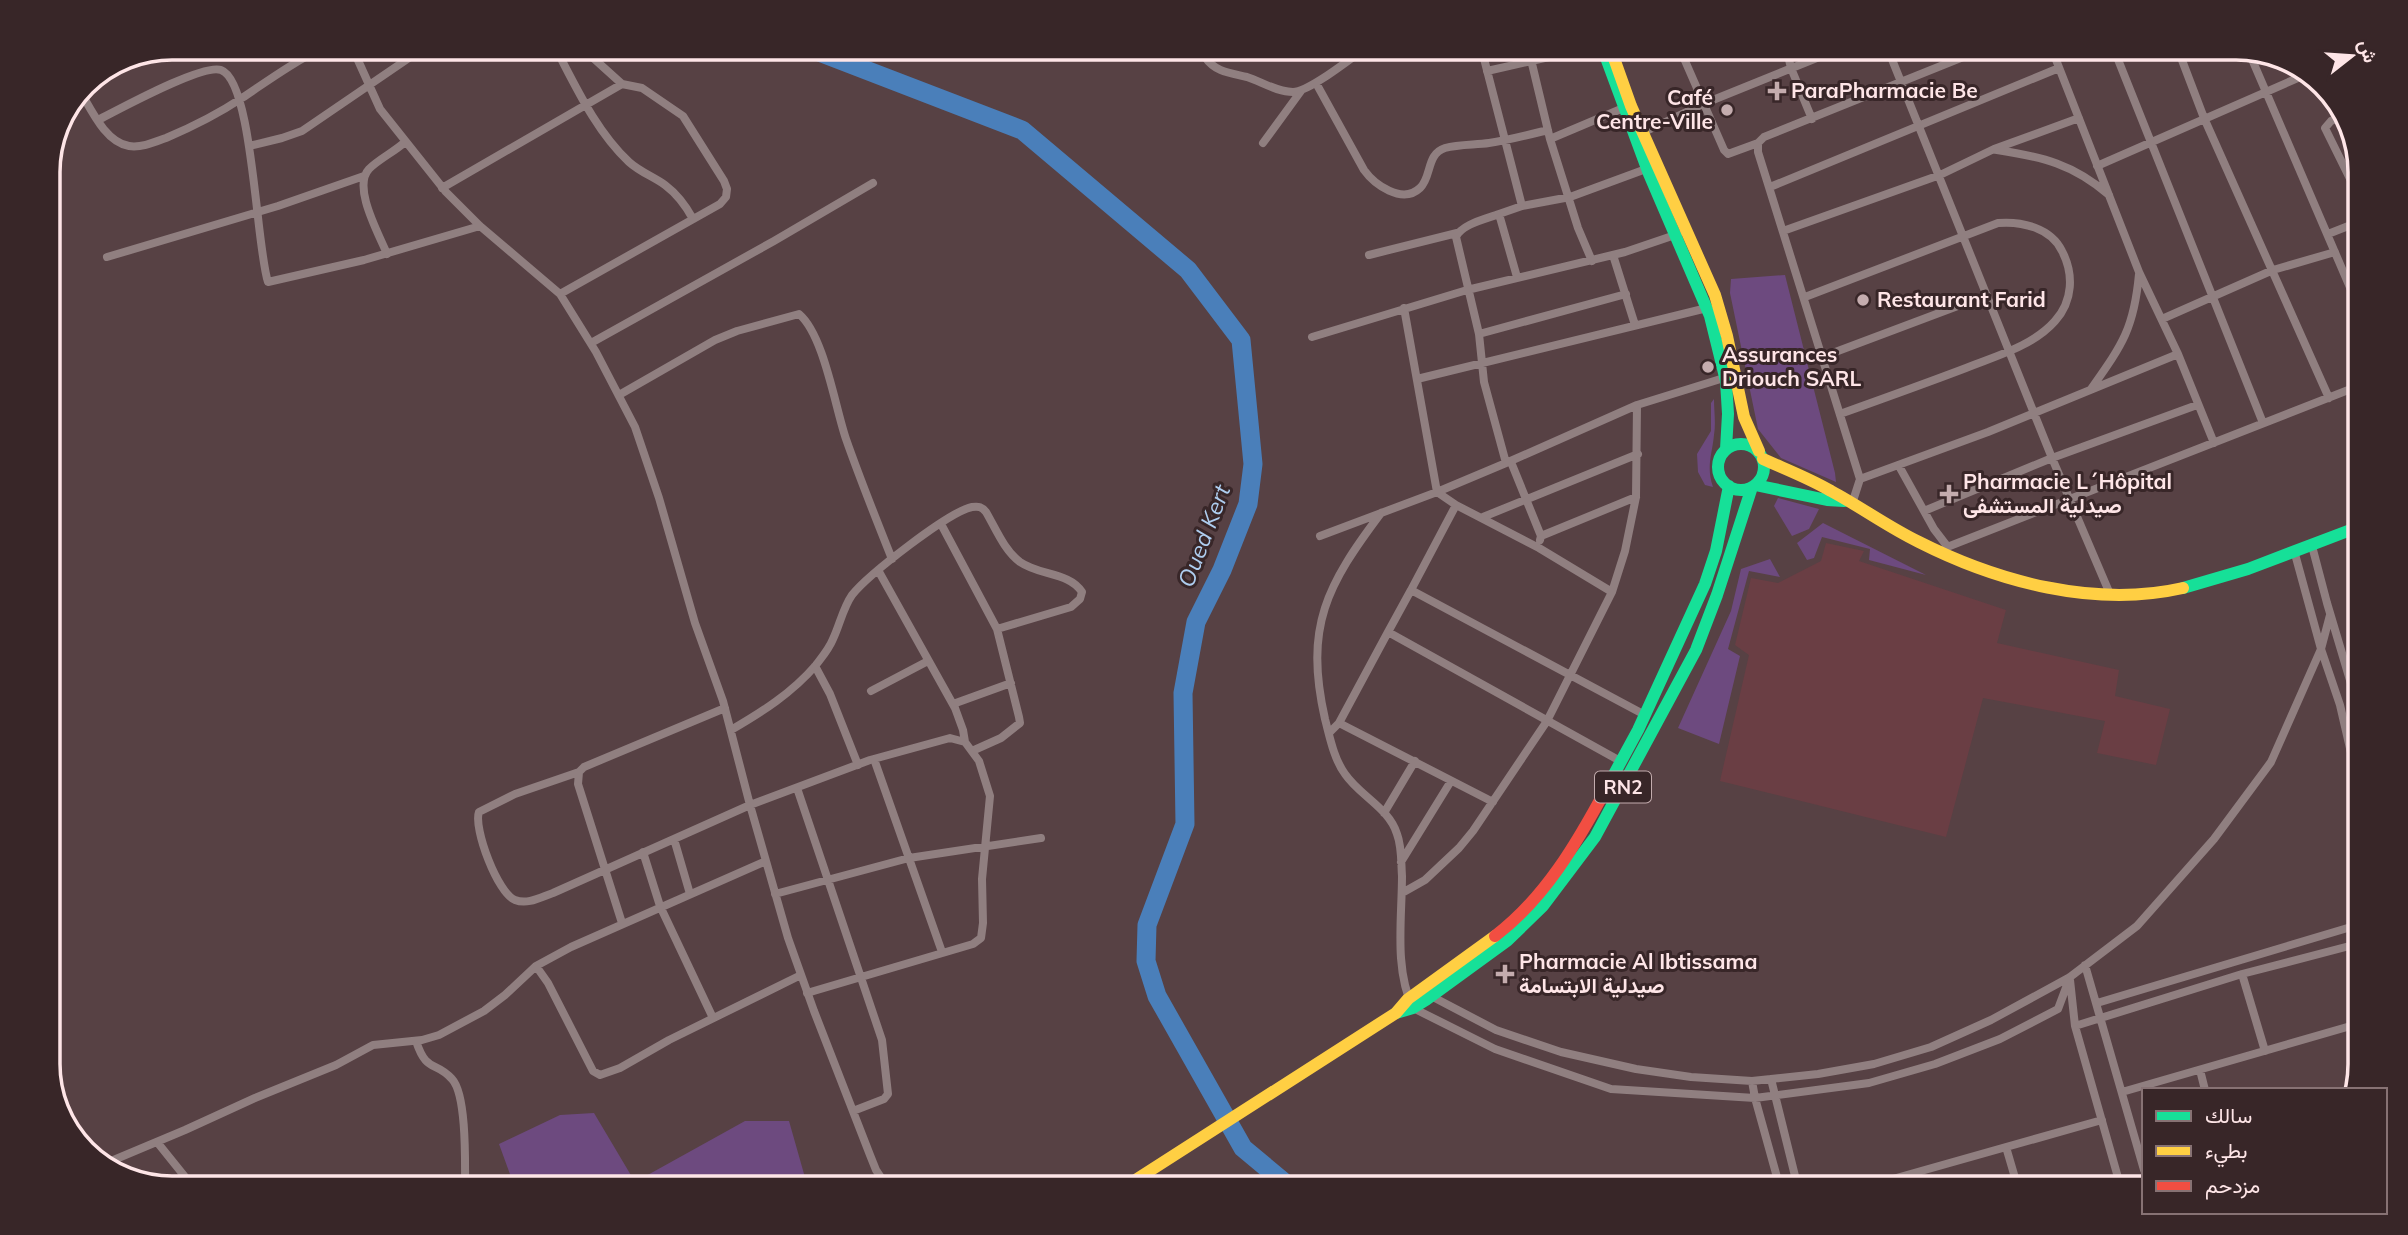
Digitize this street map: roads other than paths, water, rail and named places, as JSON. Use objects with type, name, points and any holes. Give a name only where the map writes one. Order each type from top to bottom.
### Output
[{"type":"main road","name":"RN2","points":[[1141,1176],[1411,1004],[1532,904],[1571,849],[1622,762],[1705,584],[1716,551],[1729,486],[1718,468],[1726,449],[1730,411],[1727,377],[1681,233],[1639,135],[1621,109],[1606,59]]},
{"type":"main road","name":"RN2","points":[[1411,1004],[1431,996],[1490,955],[1530,919],[1569,874],[1595,837],[1696,650],[1754,486],[1764,471],[1761,455],[1744,417],[1730,346],[1716,295],[1646,169],[1631,106],[1615,59]]},
{"type":"main road","points":[[1726,449],[1735,444],[1745,444],[1849,503],[1942,549],[2013,580],[2059,590],[2137,594],[2179,589],[2295,554],[2348,531]]},
{"type":"main road","points":[[1729,486],[1740,490],[1754,486],[1849,503]]},
{"type":"street","points":[[86,100],[116,141],[129,146],[152,143],[187,130],[240,100],[302,59]]},
{"type":"street","points":[[357,59],[380,110],[442,188],[480,226],[560,294],[619,395],[644,449],[691,611],[725,708],[775,894],[807,993],[880,1176]]},
{"type":"street","points":[[249,146],[302,131],[408,59]]},
{"type":"street","points":[[561,59],[585,105],[629,162],[668,187],[687,207],[693,219]]},
{"type":"street","points":[[560,294],[693,219],[726,197],[724,181],[683,116],[642,89],[622,84],[594,59]]},
{"type":"street","points":[[1206,59],[1210,65],[1220,70],[1277,89],[1301,91]]},
{"type":"street","points":[[1263,143],[1301,91],[1350,59]]},
{"type":"street","points":[[1484,59],[1522,206]]},
{"type":"street","points":[[1487,71],[1537,59]]},
{"type":"street","points":[[1684,59],[1728,154],[1758,144],[1764,137],[1958,59]]},
{"type":"street","points":[[1789,59],[1812,119]]},
{"type":"street","points":[[1639,135],[1703,104],[1813,59]]},
{"type":"street","points":[[1892,59],[2036,412],[2052,458],[2110,594]]},
{"type":"street","points":[[2056,59],[2139,272],[2178,354],[2214,443]]},
{"type":"street","points":[[2118,59],[2263,423]]},
{"type":"street","points":[[2181,59],[2204,118],[2329,398]]},
{"type":"street","points":[[1532,60],[1549,134],[1578,228],[1592,261]]},
{"type":"street","points":[[2253,61],[2348,282]]},
{"type":"street","points":[[1770,187],[2059,68]]},
{"type":"street","points":[[98,120],[173,83],[218,69],[229,76],[240,100],[249,146],[260,246],[268,282],[387,254],[480,226]]},
{"type":"street","points":[[2097,166],[2299,78]]},
{"type":"street","points":[[1316,83],[1371,181],[1402,194],[1420,189],[1431,161],[1440,150],[1549,134],[1621,109]]},
{"type":"street","points":[[442,188],[622,84]]},
{"type":"street","points":[[1783,231],[1940,175],[1994,149],[2079,118]]},
{"type":"street","points":[[2335,119],[2325,128],[2348,175]]},
{"type":"street","points":[[387,254],[363,192],[364,176],[369,168],[405,142]]},
{"type":"street","points":[[1758,144],[1758,152],[1860,479],[1849,503]]},
{"type":"street","points":[[1994,149],[2040,157],[2077,171],[2111,197]]},
{"type":"street","points":[[1369,255],[1457,233],[1522,206],[1570,197],[1646,169]]},
{"type":"street","points":[[107,257],[258,212],[364,176]]},
{"type":"street","points":[[591,343],[774,242],[873,183]]},
{"type":"street","points":[[1499,214],[1517,277]]},
{"type":"street","points":[[1805,297],[1998,223],[2034,227],[2051,237],[2060,247],[2067,262],[2070,288],[2065,307],[2047,330],[2010,351],[1840,414]]},
{"type":"street","points":[[2328,234],[2348,226]]},
{"type":"street","points":[[1457,233],[1479,334],[1481,362],[1492,414],[1508,462],[1527,499],[1541,536],[1538,548]]},
{"type":"street","points":[[1312,337],[1404,308],[1517,277],[1592,261],[1681,233]]},
{"type":"street","points":[[2162,319],[2273,270],[2335,251]]},
{"type":"street","points":[[1613,255],[1635,325]]},
{"type":"street","points":[[2091,389],[2123,342],[2135,312],[2139,272]]},
{"type":"street","points":[[1479,334],[1626,294]]},
{"type":"street","points":[[1822,357],[1987,295]]},
{"type":"street","points":[[1404,308],[1437,492],[1612,592]]},
{"type":"street","points":[[1417,379],[1707,308]]},
{"type":"street","points":[[619,395],[715,340],[799,314],[811,328],[820,351],[845,436],[891,559]]},
{"type":"street","points":[[1860,479],[1899,466],[2178,354]]},
{"type":"street","points":[[1320,536],[1437,492],[1637,405],[1727,377]]},
{"type":"street","points":[[1899,466],[1942,549],[2348,390]]},
{"type":"street","points":[[1402,893],[1425,880],[1459,848],[1493,802],[1547,721],[1612,592],[1625,551],[1636,497],[1637,405]]},
{"type":"street","points":[[1924,511],[2052,458],[2197,405]]},
{"type":"street","points":[[1483,517],[1638,454]]},
{"type":"street","points":[[1541,536],[1636,497]]},
{"type":"street","points":[[1329,733],[1339,723],[1456,505]]},
{"type":"street","points":[[731,730],[792,690],[815,666],[833,641],[852,595],[878,570],[941,524],[975,506],[982,508],[1008,550],[1018,560],[1044,574],[1067,578],[1082,592],[1080,599],[1071,607],[997,629]]},
{"type":"street","points":[[1381,513],[1339,573],[1325,605],[1320,629],[1317,672],[1320,697],[1338,762],[1345,775],[1384,813],[1397,833],[1401,862],[1402,959],[1411,1004],[1495,1049],[1611,1089],[1755,1098],[1868,1083],[1934,1064],[2000,1039],[2058,1009],[2070,977]]},
{"type":"street","points":[[941,524],[997,629],[1020,723],[1001,738],[972,751]]},
{"type":"street","points":[[2312,546],[2348,674]]},
{"type":"street","points":[[2295,554],[2348,740]]},
{"type":"street","points":[[878,570],[953,704],[960,719],[965,742]]},
{"type":"street","points":[[1411,590],[1645,715]]},
{"type":"street","points":[[1431,996],[1496,1030],[1561,1052],[1636,1069],[1691,1077],[1752,1081],[1818,1074],[1874,1064],[1931,1047],[1992,1020],[2070,977],[2137,926],[2214,839],[2271,762],[2321,649],[2330,615]]},
{"type":"street","points":[[1388,632],[1622,762]]},
{"type":"street","points":[[871,691],[928,661]]},
{"type":"street","points":[[815,666],[830,694],[858,765]]},
{"type":"street","points":[[953,704],[1011,683]]},
{"type":"street","points":[[725,708],[588,765],[579,772],[515,794],[485,808],[477,817],[478,828],[500,888],[514,900],[531,901],[750,805],[874,759],[950,737],[965,742],[984,774],[990,796],[982,879],[981,938],[973,944],[807,993]]},
{"type":"street","points":[[1339,723],[1493,802]]},
{"type":"street","points":[[874,759],[942,952]]},
{"type":"street","points":[[1384,813],[1415,761]]},
{"type":"street","points":[[579,772],[578,784],[622,923]]},
{"type":"street","points":[[1401,862],[1451,781]]},
{"type":"street","points":[[797,788],[882,1040],[884,1071],[889,1089],[884,1099],[853,1111]]},
{"type":"street","points":[[775,894],[909,858],[1041,838]]},
{"type":"street","points":[[674,839],[690,894]]},
{"type":"street","points":[[643,852],[660,906],[713,1018]]},
{"type":"street","points":[[114,1160],[336,1065],[373,1045],[416,1041],[439,1035],[475,1016],[505,995],[536,966],[622,923],[766,861]]},
{"type":"street","points":[[2097,1003],[2348,928]]},
{"type":"street","points":[[2075,1026],[2242,974],[2348,946]]},
{"type":"street","points":[[2085,965],[2142,1163]]},
{"type":"street","points":[[536,966],[548,983],[593,1071],[600,1075],[620,1068],[801,975]]},
{"type":"street","points":[[2242,974],[2265,1051]]},
{"type":"street","points":[[2070,977],[2075,1026],[2118,1176]]},
{"type":"street","points":[[2122,1093],[2348,1027]]},
{"type":"street","points":[[416,1041],[423,1059],[447,1074],[456,1085],[463,1129],[464,1176]]},
{"type":"street","points":[[2200,1070],[2204,1088]]},
{"type":"street","points":[[1771,1079],[1795,1176]]},
{"type":"street","points":[[1752,1081],[1777,1176]]},
{"type":"street","points":[[1911,1176],[2102,1120]]},
{"type":"street","points":[[157,1142],[184,1176]]},
{"type":"street","points":[[2006,1147],[2014,1176]]},
{"type":"waterway","name":"Oued Kert","points":[[837,59],[1022,130],[1188,270],[1241,340],[1253,464],[1248,504],[1222,570],[1196,622],[1183,693],[1185,824],[1147,925],[1146,961],[1157,996],[1243,1148],[1277,1176]]},
{"type":"place","name":"ParaPharmacie Be","points":[[1777,91]]},
{"type":"place","name":"Café Centre-Ville","points":[[1727,110]]},
{"type":"place","name":"Restaurant Farid","points":[[1863,300]]},
{"type":"place","name":"Assurances Driouch SARL","points":[[1708,367]]},
{"type":"place","name":"Pharmacie L´Hôpital صيدلية المستشفى","points":[[1949,494]]},
{"type":"place","name":"Pharmacie Al Ibtissama صيدلية الابتسامة","points":[[1505,974]]}]
